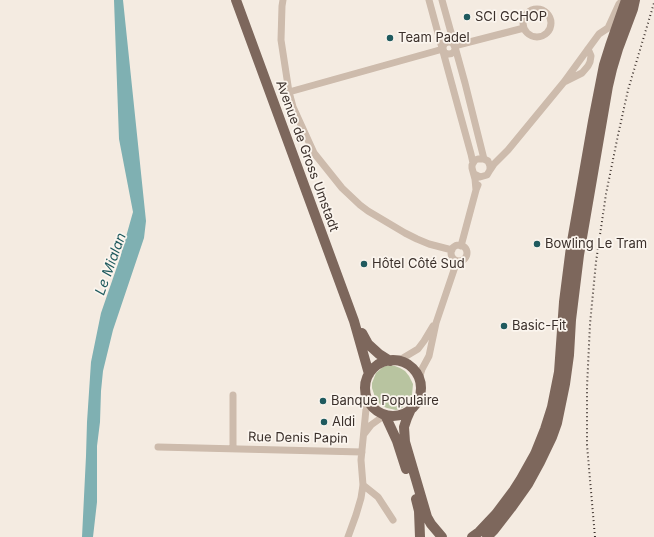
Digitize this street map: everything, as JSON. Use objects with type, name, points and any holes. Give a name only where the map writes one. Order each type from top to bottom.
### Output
[{"type":"main road","name":"Avenue de Gross Umstadt","points":[[236,0],[354,321],[369,374]]},
{"type":"main road","points":[[472,537],[479,532],[496,514],[514,490],[535,454],[552,407],[559,372],[563,309],[571,247],[593,121],[604,65],[625,0]]},
{"type":"main road","points":[[486,537],[494,530],[528,484],[552,437],[557,423],[567,369],[579,255],[608,86],[614,62],[635,0]]},
{"type":"main road","name":"Avenue de Gross Umstadt","points":[[354,321],[368,344],[379,354],[394,361]]},
{"type":"main road","points":[[411,409],[405,413],[392,416],[385,415],[371,406],[367,399],[365,386],[369,374],[378,365],[394,361],[407,364],[414,370],[419,379],[419,398],[406,418],[404,427],[405,442],[427,517],[442,537]]},
{"type":"main road","points":[[385,415],[397,441],[417,503],[420,537]]},
{"type":"street","points":[[283,0],[281,40],[289,92],[293,107],[314,153],[342,188],[360,205],[376,217],[405,233],[430,244],[452,250]]},
{"type":"street","points":[[429,0],[473,162],[472,168],[476,190]]},
{"type":"street","points":[[442,0],[485,159],[489,163],[490,170]]},
{"type":"street","points":[[461,246],[476,190],[484,176],[508,150],[564,82],[600,34],[610,26],[619,4],[625,0]]},
{"type":"street","points":[[454,46],[524,28]]},
{"type":"street","points":[[443,49],[444,44],[448,42],[452,43],[454,46]]},
{"type":"street","points":[[289,92],[443,49]]},
{"type":"street","points":[[473,162],[478,159],[503,155]]},
{"type":"street","points":[[474,174],[480,177],[484,176]]},
{"type":"street","points":[[455,246],[461,246],[466,249],[466,257],[462,261],[454,260],[452,257],[452,250],[455,246]]},
{"type":"street","points":[[419,379],[422,369],[429,356],[436,322],[457,261]]},
{"type":"street","points":[[394,361],[418,349],[436,322]]},
{"type":"street","name":"Rue Denis Papin","points":[[233,395],[233,449]]},
{"type":"street","points":[[348,537],[361,498],[363,485],[361,460],[367,399]]},
{"type":"street","points":[[363,435],[371,425],[385,415]]},
{"type":"street","name":"Rue Denis Papin","points":[[158,447],[362,452]]},
{"type":"street","points":[[363,485],[378,497],[393,520]]},
{"type":"green space","points":[[390,365],[405,371],[413,384],[412,395],[409,401],[402,408],[396,410],[382,406],[376,400],[372,388],[372,383],[376,373],[383,367]]},
{"type":"water","name":"Le Mialan","points":[[114,0],[123,0],[146,221],[144,238],[113,330],[103,371],[97,446],[97,502],[93,537],[82,537],[91,362],[101,313],[120,258],[133,212],[119,139]]},
{"type":"railway","points":[[595,537],[587,445],[587,387],[590,324],[596,262],[606,194],[628,90],[654,3]]},
{"type":"place","name":"SCI GCHOP","points":[[467,17]]},
{"type":"place","name":"Team Padel","points":[[390,38]]},
{"type":"place","name":"Bowling Le Tram","points":[[537,244]]},
{"type":"place","name":"Hôtel Côté Sud","points":[[364,264]]},
{"type":"place","name":"Basic-Fit","points":[[504,326]]},
{"type":"place","name":"Banque Populaire","points":[[323,401]]},
{"type":"place","name":"Aldi","points":[[324,422]]}]
